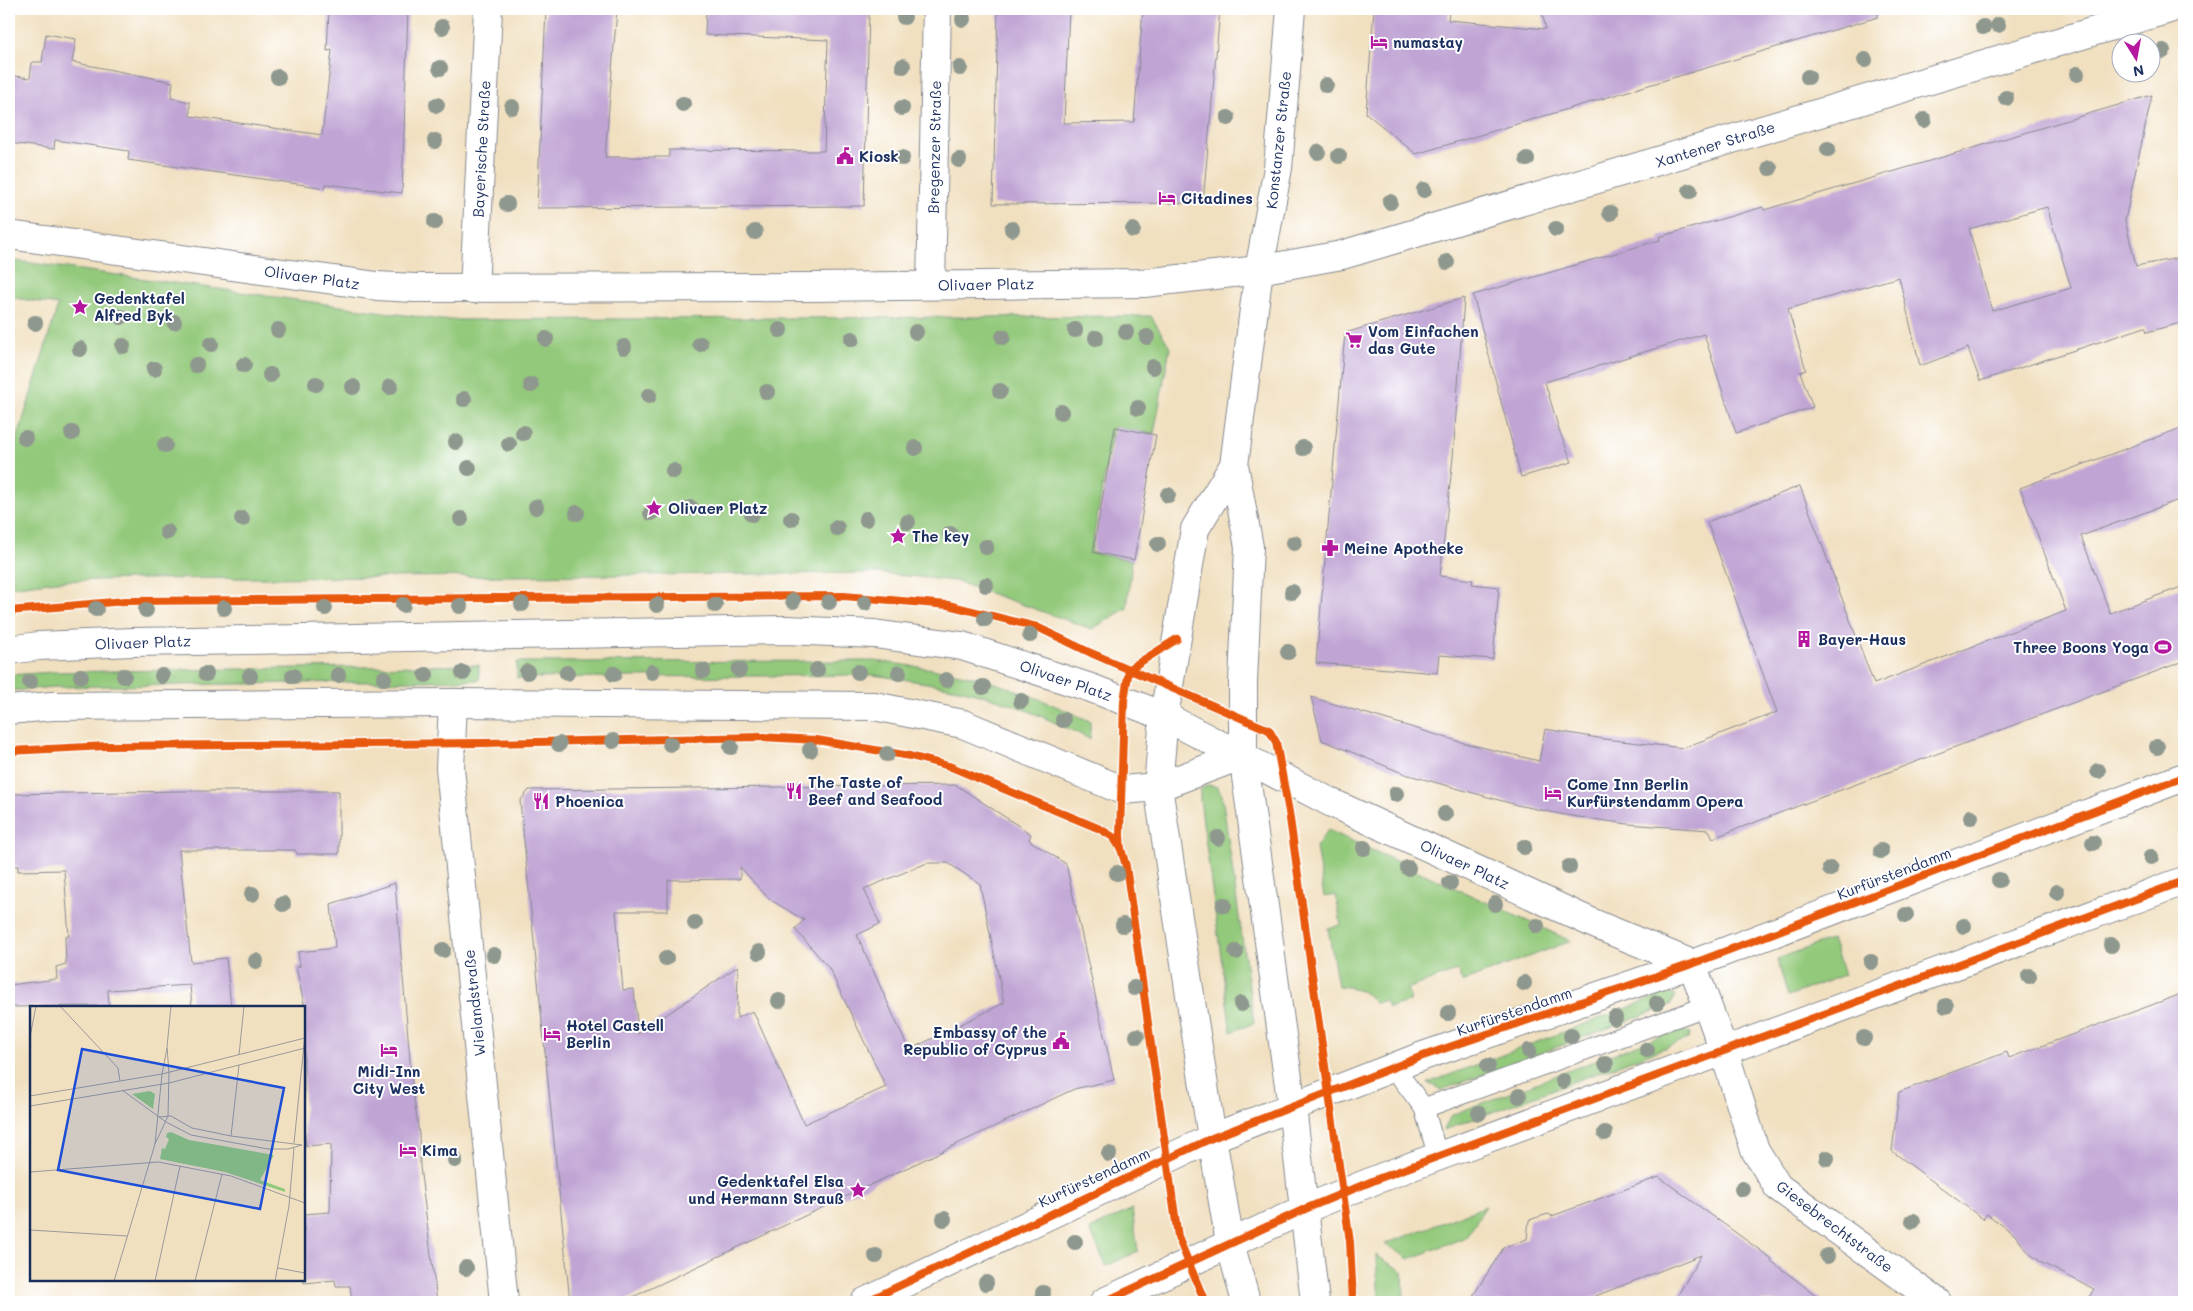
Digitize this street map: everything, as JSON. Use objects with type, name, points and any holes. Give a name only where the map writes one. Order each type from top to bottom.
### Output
[{"type":"main road","name":"Bayerische Straße","points":[[474,288],[488,9]]},
{"type":"main road","name":"Bregenzer Straße","points":[[931,285],[937,9]]},
{"type":"main road","name":"Konstanzer Straße","points":[[1259,270],[1278,168],[1291,9]]},
{"type":"main road","name":"Xantener Straße","points":[[1259,270],[1342,255],[1374,246],[2169,9]]},
{"type":"main road","name":"Olivaer Platz","points":[[9,235],[377,286],[474,288],[1152,282],[1259,270]]},
{"type":"main road","points":[[1259,270],[1234,465],[1249,547],[1243,682],[1243,755],[1292,1107],[1315,1302]]},
{"type":"main road","points":[[1234,465],[1195,529],[1164,716],[1158,786],[1212,1138],[1230,1243],[1246,1302]]},
{"type":"main road","name":"Olivaer Platz","points":[[9,650],[39,646],[143,642],[787,630],[874,634],[962,646],[1092,688],[1164,716],[1332,802],[1597,925],[1692,964]]},
{"type":"main road","points":[[9,710],[52,706],[452,703],[874,706],[963,724],[1122,790],[1158,786],[1243,755]]},
{"type":"main road","name":"Wielandstraße","points":[[452,703],[450,768],[504,1302]]},
{"type":"main road","name":"Kurfürstendamm","points":[[865,1302],[1212,1138],[1394,1068],[1692,964],[2184,777]]},
{"type":"main road","points":[[1104,1302],[1305,1209],[1438,1157],[2184,881]]},
{"type":"main road","name":"Giesebrechtstraße","points":[[1692,964],[1724,1052],[1755,1150],[1778,1186],[1937,1302]]},
{"type":"lane","points":[[1424,1108],[1707,1006]]},
{"type":"lane","points":[[1394,1068],[1424,1108],[1438,1157]]},
{"type":"green space","points":[[9,260],[441,320],[1151,316],[1170,347],[1154,434],[1113,428],[1091,553],[1132,560],[1127,608],[1092,629],[955,581],[879,573],[137,579],[57,581],[9,587],[9,466],[58,305],[9,297]]},
{"type":"green space","points":[[875,661],[958,674],[1012,689],[1090,721],[1090,739],[1035,714],[993,698],[940,685],[873,675],[517,678],[517,662]]},
{"type":"green space","points":[[479,665],[479,680],[54,687],[9,691],[9,675],[53,672]]},
{"type":"green space","points":[[1208,785],[1217,787],[1222,795],[1254,1023],[1231,1032],[1200,800],[1200,790]]},
{"type":"green space","points":[[1328,830],[1571,941],[1462,982],[1458,970],[1407,989],[1411,1001],[1388,1008],[1385,1000],[1376,1003],[1359,990],[1338,986],[1328,928],[1341,925],[1336,895],[1324,897],[1316,847]]},
{"type":"green space","points":[[1832,939],[1844,975],[1788,996],[1777,959]]},
{"type":"green space","points":[[1667,993],[1675,996],[1670,1005],[1442,1090],[1428,1083]]},
{"type":"green space","points":[[1677,1030],[1690,1033],[1688,1039],[1444,1130],[1451,1115]]},
{"type":"green space","points":[[1486,1206],[1466,1237],[1409,1259],[1385,1244]]},
{"type":"green space","points":[[1132,1209],[1138,1251],[1106,1266],[1090,1230]]},
{"type":"green space","points":[[1376,1255],[1403,1272],[1404,1302],[1379,1302]]},
{"type":"building","points":[[329,9],[408,9],[402,193],[326,184],[326,188],[128,160],[129,151],[55,140],[54,149],[9,143],[9,75],[30,78],[32,62],[42,62],[46,34],[76,39],[72,62],[173,82],[171,98],[190,102],[190,116],[322,135],[332,50],[327,51]]},
{"type":"building","points":[[546,9],[617,9],[605,157],[669,157],[669,150],[824,151],[828,40],[705,35],[706,9],[869,9],[864,206],[537,208]]},
{"type":"building","points":[[998,9],[1069,9],[1064,123],[1134,122],[1143,9],[1220,9],[1203,203],[993,204]]},
{"type":"building","points":[[1374,9],[1449,9],[1448,20],[1546,29],[1541,9],[1877,9],[1878,17],[1416,154],[1366,113]]},
{"type":"building","points":[[2152,95],[2125,220],[2136,266],[2184,257],[2184,322],[2147,332],[2145,327],[1980,381],[1968,348],[1920,366],[1899,277],[1788,309],[1806,370],[1800,372],[1813,407],[1736,433],[1704,334],[1545,382],[1559,430],[1572,462],[1521,477],[1473,295],[1660,240],[1659,237],[1763,207],[1764,210]],"holes":[[[2047,207],[2071,288],[1992,311],[1969,229]]]},
{"type":"building","points":[[1464,298],[1453,457],[1440,576],[1473,580],[1472,584],[1499,587],[1493,659],[1439,655],[1437,673],[1316,663],[1345,333]]},
{"type":"building","points":[[1115,427],[1156,435],[1134,560],[1093,552]]},
{"type":"building","points":[[2184,427],[2184,498],[2081,536],[2110,613],[2184,586],[2184,661],[1713,838],[1709,830],[1628,824],[1565,815],[1517,805],[1405,774],[1322,740],[1311,697],[1464,743],[1539,761],[1545,729],[1604,739],[1683,748],[1777,712],[1707,522],[1800,486],[1874,684],[2066,611],[2020,488]]},
{"type":"building","points":[[956,785],[1031,834],[1029,840],[1066,864],[1114,1080],[1074,1089],[622,1302],[570,1302],[520,801],[529,790]],"holes":[[[927,863],[948,863],[980,884],[1004,1003],[909,1050],[857,935],[880,924],[864,889]],[[740,867],[769,899],[804,920],[795,929],[829,968],[886,1087],[804,1124],[753,1011],[737,1018],[738,966],[638,1034],[634,989],[623,990],[616,911],[668,911],[668,880],[740,879]]]},
{"type":"building","points":[[339,791],[339,854],[297,854],[295,850],[179,850],[191,962],[226,958],[231,1006],[192,1006],[190,985],[108,990],[109,1006],[9,1007],[9,985],[57,979],[56,967],[66,964],[65,936],[69,936],[64,870],[18,871],[18,866],[9,866],[9,794]]},
{"type":"building","points":[[395,883],[412,1084],[419,1134],[420,1167],[437,1302],[352,1302],[350,1286],[336,1286],[335,1280],[304,1283],[305,1214],[330,1212],[331,1144],[306,1146],[305,1006],[296,967],[300,966],[298,952],[335,948],[331,904]]},
{"type":"building","points":[[2184,993],[2184,1302],[2086,1302],[2094,1289],[2042,1263],[2029,1253],[2014,1234],[1987,1214],[1983,1219],[1892,1151],[1899,1092],[2007,1052],[2009,1058]]},
{"type":"building","points":[[1659,1177],[1772,1259],[1771,1261],[1825,1302],[1674,1302],[1701,1255],[1580,1302],[1469,1302],[1504,1247],[1527,1239],[1529,1220],[1548,1214],[1552,1216]]},
{"type":"cycle path","points":[[9,611],[125,601],[495,598],[844,596],[948,605],[1037,627],[1091,653],[1269,730],[1276,742],[1289,812],[1350,1242],[1353,1302]]},
{"type":"cycle path","points":[[1177,639],[1129,669],[1124,701],[1120,835],[1121,849],[1126,866],[1178,1237],[1205,1302]]},
{"type":"cycle path","points":[[9,751],[107,746],[485,743],[761,737],[817,740],[910,756],[949,766],[1100,829],[1113,837],[1121,849]]},
{"type":"cycle path","points":[[865,1302],[1212,1138],[1420,1057],[1692,964],[2184,777]]},
{"type":"cycle path","points":[[1104,1302],[1305,1209],[1380,1178],[2184,881]]},
{"type":"place","name":"numastay","points":[[1379,42]]},
{"type":"place","name":"Kiosk","points":[[845,156]]},
{"type":"place","name":"Citadines","points":[[1167,198]]},
{"type":"place","name":"Gedenktafel Alfred Byk","points":[[80,307]]},
{"type":"place","name":"Vom Einfachen das Gute","points":[[1354,340]]},
{"type":"place","name":"Olivaer Platz","points":[[654,508]]},
{"type":"place","name":"The key","points":[[898,536]]},
{"type":"place","name":"Meine Apotheke","points":[[1330,548]]},
{"type":"place","name":"Bayer-Haus","points":[[1804,639]]},
{"type":"place","name":"Three Boons Yoga","points":[[2163,647]]},
{"type":"place","name":"The Taste of Beef and Seafood","points":[[794,791]]},
{"type":"place","name":"Come Inn Berlin Kurfürstendamm Opera","points":[[1553,793]]},
{"type":"place","name":"Phoenica","points":[[541,801]]},
{"type":"place","name":"Hotel Castell Berlin","points":[[552,1034]]},
{"type":"place","name":"Embassy of the Republic of Cyprus","points":[[1061,1041]]},
{"type":"place","name":"Midi-Inn City West","points":[[389,1050]]},
{"type":"place","name":"Kima","points":[[408,1150]]},
{"type":"place","name":"Gedenktafel Elsa und Hermann Strauß","points":[[858,1190]]}]
